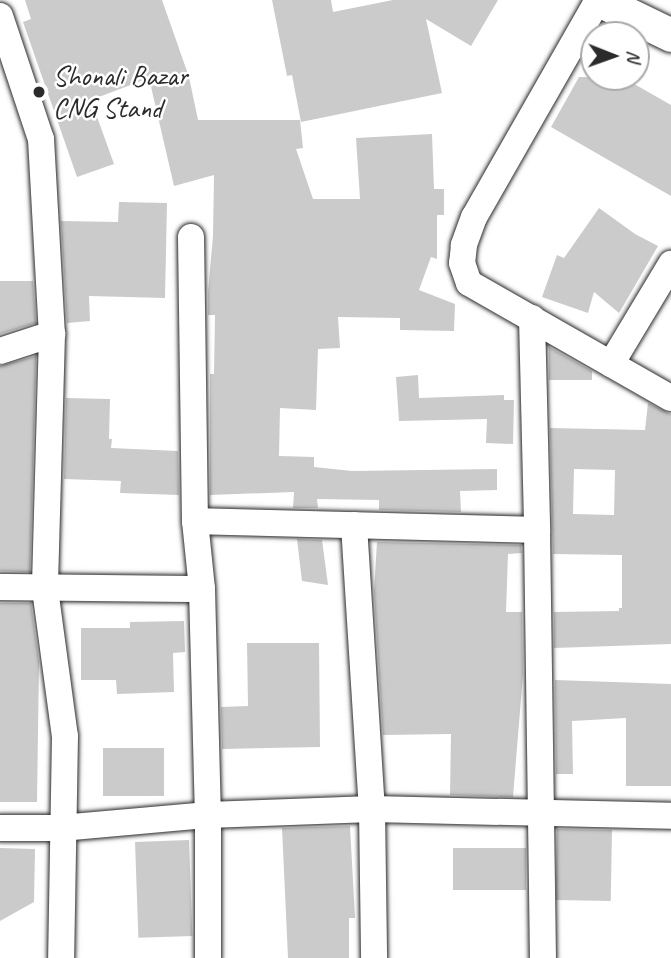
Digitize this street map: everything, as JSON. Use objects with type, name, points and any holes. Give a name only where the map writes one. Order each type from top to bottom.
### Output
[{"type":"street","points":[[671,35],[598,0],[474,217],[464,245],[462,263],[469,283],[671,398]]},
{"type":"street","points":[[0,16],[41,139],[52,334],[45,589],[65,736],[61,828],[61,958]]},
{"type":"street","points":[[191,237],[195,521],[202,589],[208,815],[208,958]]},
{"type":"street","points":[[611,364],[671,264]]},
{"type":"street","points":[[532,318],[543,958]]},
{"type":"street","points":[[0,351],[52,334]]},
{"type":"street","points":[[195,521],[537,530]]},
{"type":"street","points":[[354,525],[372,809],[374,958]]},
{"type":"street","points":[[0,587],[202,589]]},
{"type":"street","points":[[0,828],[61,828],[208,815],[372,809],[671,816]]},
{"type":"building","points":[[25,0],[162,0],[189,77],[198,120],[300,120],[303,148],[296,149],[313,199],[360,199],[356,138],[432,134],[434,189],[444,189],[444,215],[437,215],[437,259],[431,257],[419,290],[455,304],[454,331],[400,330],[400,318],[338,317],[340,348],[318,349],[316,410],[280,408],[279,456],[314,457],[314,467],[352,471],[497,469],[497,490],[460,491],[461,512],[379,510],[379,500],[317,499],[318,508],[293,508],[294,492],[210,495],[210,374],[214,374],[215,315],[208,315],[208,292],[213,236],[214,175],[174,186],[149,78],[91,100],[114,164],[77,177],[23,22],[31,19]]},
{"type":"building","points":[[272,0],[331,0],[333,12],[393,0],[498,0],[471,46],[426,19],[442,93],[301,122],[292,75],[287,76]]},
{"type":"building","points":[[579,77],[580,91],[646,91],[671,105],[671,196],[551,127]]},
{"type":"building","points":[[119,202],[167,203],[165,298],[89,296],[90,321],[67,323],[61,221],[118,222]]},
{"type":"building","points":[[599,208],[635,234],[658,246],[619,313],[594,292],[588,313],[542,297],[557,255],[564,258]]},
{"type":"building","points":[[0,281],[33,281],[36,323],[0,334]]},
{"type":"building","points":[[549,347],[592,371],[592,380],[549,380]]},
{"type":"building","points":[[36,356],[30,572],[0,571],[0,366]]},
{"type":"building","points":[[418,375],[419,398],[504,395],[504,400],[514,400],[513,444],[486,443],[487,419],[399,421],[396,377]]},
{"type":"building","points":[[66,398],[110,399],[111,448],[178,451],[179,495],[120,493],[121,481],[64,479]]},
{"type":"building","points":[[648,403],[671,414],[671,644],[554,648],[554,612],[619,611],[619,608],[622,608],[622,555],[553,554],[550,428],[645,430]],"holes":[[[574,469],[615,470],[614,515],[573,514]]]},
{"type":"building","points":[[297,539],[322,540],[328,585],[302,581]]},
{"type":"building","points":[[377,542],[521,545],[522,553],[508,554],[506,612],[522,612],[523,674],[513,797],[450,795],[451,734],[383,735],[374,592]]},
{"type":"building","points":[[0,603],[31,603],[39,662],[37,802],[0,802]]},
{"type":"building","points":[[184,621],[185,652],[173,653],[174,692],[117,694],[116,680],[81,680],[81,628],[130,628],[130,622]]},
{"type":"building","points":[[247,643],[319,643],[320,747],[222,749],[221,707],[248,706]]},
{"type":"building","points":[[555,680],[671,684],[671,786],[626,786],[626,718],[572,721],[573,774],[556,774]]},
{"type":"building","points":[[103,748],[164,748],[164,796],[103,796]]},
{"type":"building","points":[[350,826],[355,918],[349,918],[349,958],[288,958],[282,828]]},
{"type":"building","points":[[557,829],[612,830],[611,901],[556,900]]},
{"type":"building","points":[[189,840],[192,936],[138,938],[135,842]]},
{"type":"building","points":[[0,848],[35,849],[34,902],[0,921]]},
{"type":"building","points":[[453,848],[526,848],[526,890],[453,890]]},
{"type":"place","name":"Shonali Bazar CNG Stand","points":[[39,92]]}]
